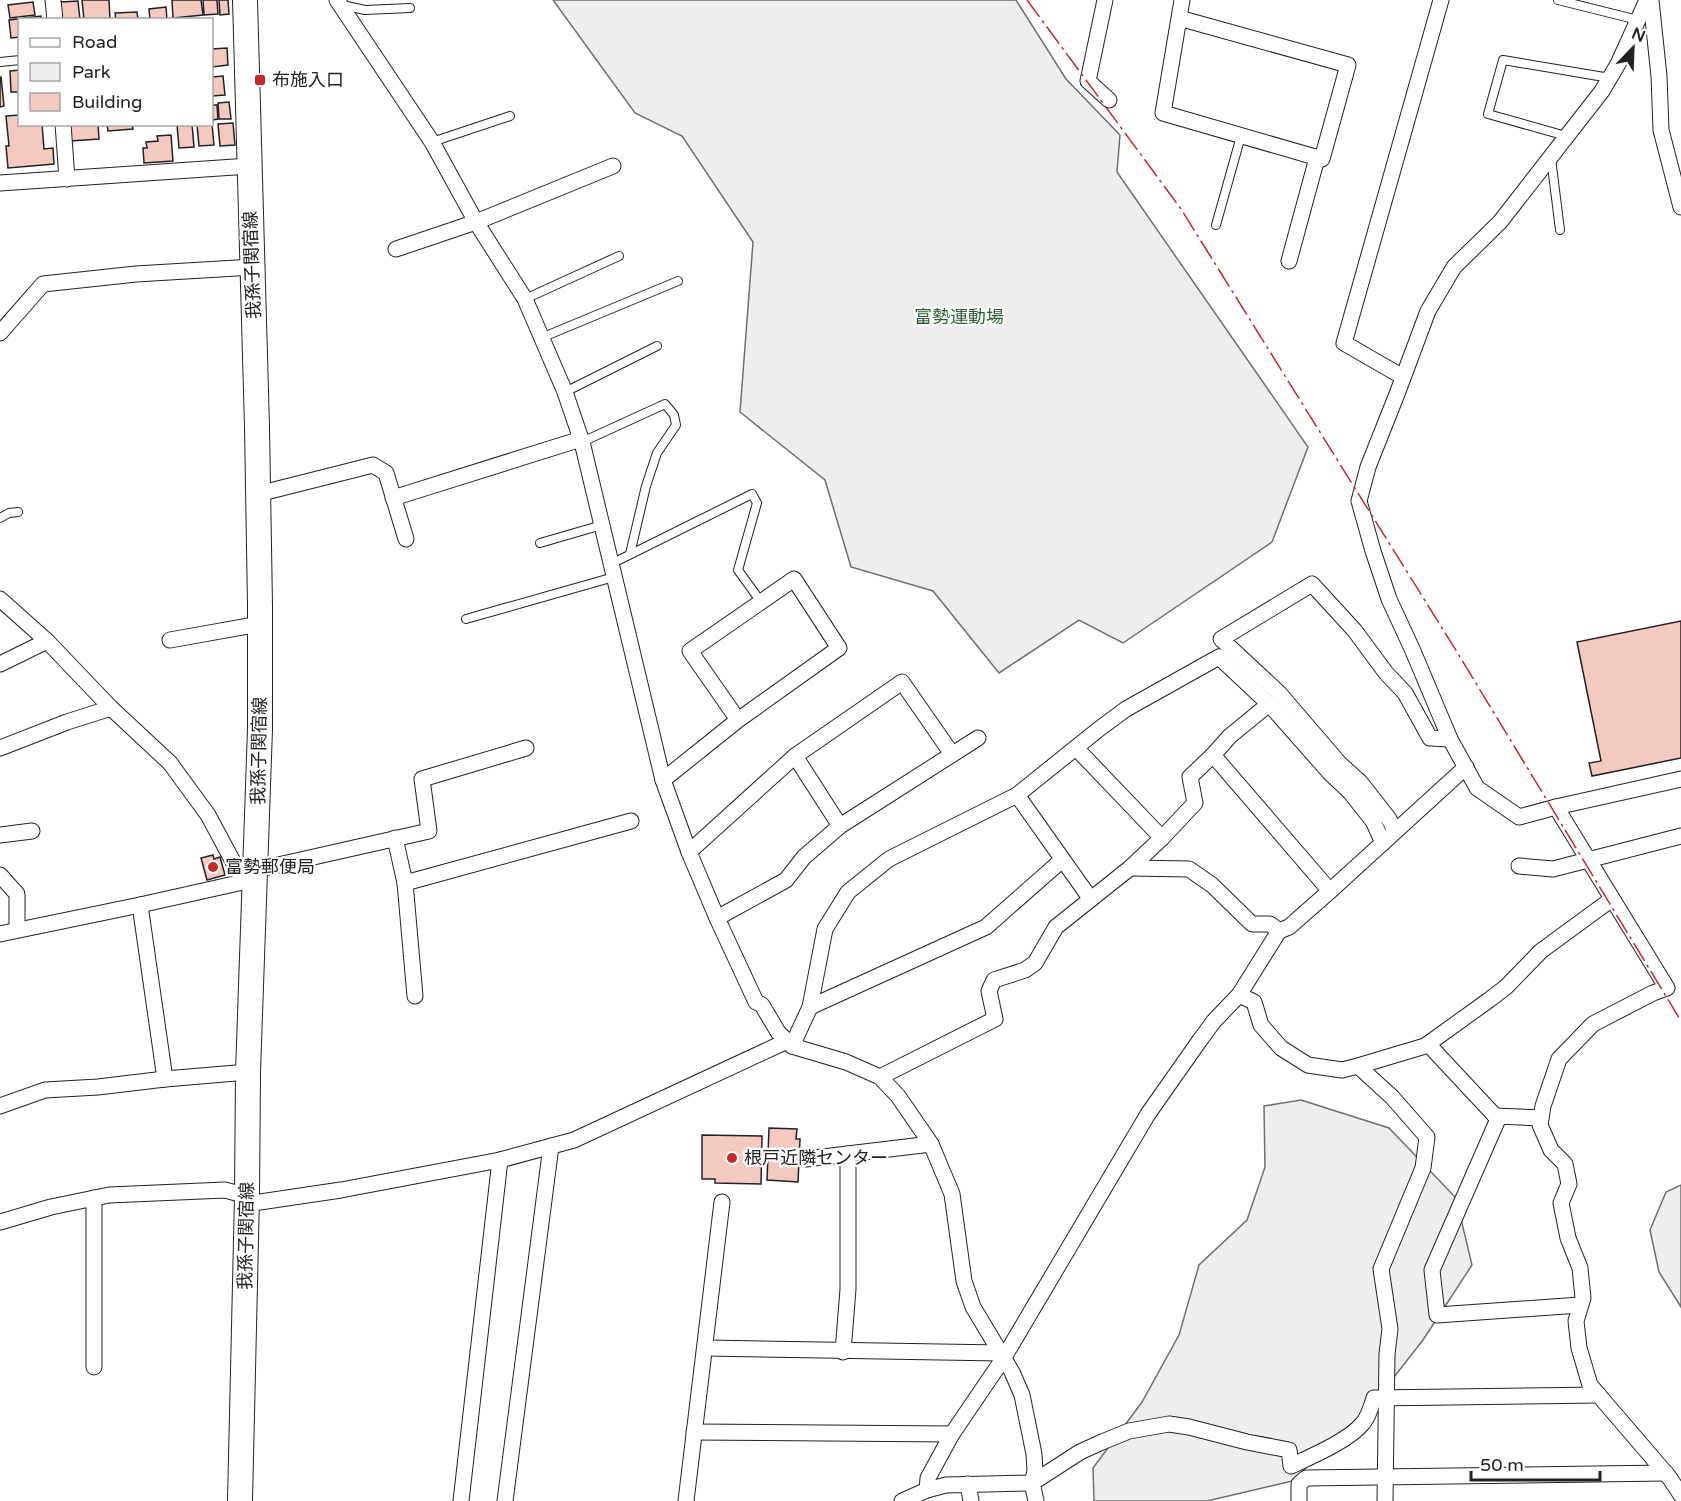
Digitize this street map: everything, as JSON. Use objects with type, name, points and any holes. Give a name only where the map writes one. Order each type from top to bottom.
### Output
[{"type":"main road","name":"我孫子関宿線","points":[[240,1501],[251,877],[260,729],[258,494],[244,0]]},
{"type":"street","points":[[53,0],[55,18]]},
{"type":"street","points":[[1105,0],[1088,81],[1109,100]]},
{"type":"street","points":[[1179,18],[1348,65],[1322,159],[1163,113],[1182,0]]},
{"type":"street","points":[[1403,377],[1344,343],[1441,0]]},
{"type":"street","points":[[1649,0],[1618,64],[1602,91],[1500,222],[1454,267],[1428,311],[1368,467],[1359,501],[1389,599],[1450,739],[1477,788],[1519,817],[1681,779]]},
{"type":"street","points":[[1649,0],[1659,76],[1661,130],[1681,207]]},
{"type":"street","points":[[338,2],[432,142],[476,222],[525,299],[565,392],[582,441],[663,780],[689,852],[756,1002],[762,1005],[778,1032],[790,1044],[846,1062],[880,1077],[898,1096],[931,1144],[952,1194],[964,1281],[973,1306],[1012,1372],[1022,1395],[1034,1462],[1035,1471],[1032,1482],[1036,1501]]},
{"type":"street","points":[[63,126],[67,179]]},
{"type":"street","points":[[1289,261],[1317,158]]},
{"type":"street","points":[[0,183],[249,166]]},
{"type":"street","points":[[396,249],[476,222],[613,166]]},
{"type":"street","points":[[0,333],[43,284],[136,274],[253,267]]},
{"type":"street","points":[[393,498],[582,441]]},
{"type":"street","points":[[258,494],[373,465],[386,473],[406,539]]},
{"type":"street","points":[[663,780],[738,720],[839,648],[794,579],[690,651],[738,720]]},
{"type":"street","points":[[1395,831],[1389,819],[1360,783],[1339,763],[1279,693],[1221,639],[1312,584],[1355,631],[1386,673],[1405,693],[1430,738],[1450,739]]},
{"type":"street","points":[[0,599],[47,641],[111,708],[170,763],[251,877]]},
{"type":"street","points":[[170,640],[260,624]]},
{"type":"street","points":[[0,664],[47,641]]},
{"type":"street","points":[[0,1222],[51,1207],[109,1196],[225,1190],[247,1200],[341,1190],[500,1160],[574,1140],[790,1044],[810,1007],[825,929],[848,892],[889,859],[1017,795],[1126,710],[1219,657],[1269,704],[1329,772],[1350,792],[1373,821],[1383,843]]},
{"type":"street","points":[[689,852],[795,756],[903,682],[952,754]]},
{"type":"street","points":[[880,1077],[995,1019],[989,991],[994,980],[1025,970],[1035,963],[1056,927],[1130,868],[1162,838],[1195,802],[1190,777],[1214,755],[1230,736],[1269,704]]},
{"type":"street","points":[[0,748],[111,708]]},
{"type":"street","points":[[717,918],[786,880],[804,856],[840,826],[978,738]]},
{"type":"street","points":[[0,933],[140,905],[394,838],[429,831],[422,779],[526,748]]},
{"type":"street","points":[[1076,748],[1162,838]]},
{"type":"street","points":[[1214,755],[1330,891]]},
{"type":"street","points":[[795,756],[840,826]]},
{"type":"street","points":[[927,1490],[928,1478],[952,1434],[1002,1356],[1148,1114],[1209,1027],[1239,995],[1280,931],[1289,927],[1330,891],[1466,766]]},
{"type":"street","points":[[1017,795],[1090,898]]},
{"type":"street","points":[[1556,807],[1612,899],[1674,986],[1653,993],[1593,1024],[1559,1059],[1543,1106],[1540,1125],[1551,1150],[1565,1164],[1569,1184],[1561,1203],[1568,1238],[1580,1268],[1583,1298],[1576,1321],[1579,1348],[1590,1385],[1666,1473],[1681,1495]]},
{"type":"street","points":[[405,883],[631,821]]},
{"type":"street","points":[[0,835],[32,831]]},
{"type":"street","points":[[1519,866],[1553,869],[1681,836]]},
{"type":"street","points":[[394,838],[405,883],[415,996]]},
{"type":"street","points":[[810,1007],[986,927],[1062,860]]},
{"type":"street","points":[[1130,868],[1189,869],[1212,885],[1252,924],[1270,924],[1280,931]]},
{"type":"street","points":[[0,875],[17,894],[17,929]]},
{"type":"street","points":[[1239,995],[1254,1002],[1262,1025],[1281,1048],[1308,1065],[1342,1070],[1358,1066],[1425,1046],[1506,987],[1541,951],[1612,899]]},
{"type":"street","points":[[140,905],[165,1078]]},
{"type":"street","points":[[1428,1044],[1498,1119],[1432,1270],[1437,1316],[1580,1305]]},
{"type":"street","points":[[1358,1066],[1392,1097],[1427,1137],[1423,1168],[1381,1269],[1390,1329],[1387,1354],[1384,1501]]},
{"type":"street","points":[[0,1106],[45,1090],[248,1072]]},
{"type":"street","points":[[1495,1116],[1541,1118]]},
{"type":"street","points":[[806,1159],[931,1144]]},
{"type":"street","points":[[505,1501],[551,1146]]},
{"type":"street","points":[[843,1352],[848,1289],[848,1154]]},
{"type":"street","points":[[462,1501],[500,1160]]},
{"type":"street","points":[[94,1198],[94,1367]]},
{"type":"street","points":[[686,1501],[722,1202]]},
{"type":"street","points":[[705,1348],[1002,1356]]},
{"type":"street","points":[[903,1501],[927,1490],[946,1485],[1032,1482],[1080,1452],[1102,1442],[1129,1431],[1169,1424],[1289,1450],[1291,1466],[1361,1426],[1369,1414],[1374,1398],[1599,1395]]},
{"type":"street","points":[[694,1432],[952,1434]]},
{"type":"street","points":[[1299,1501],[1299,1484],[1306,1478],[1666,1473]]},
{"type":"street","points":[[968,1484],[971,1501]]},
{"type":"lane","points":[[1558,0],[1638,20]]},
{"type":"lane","points":[[338,2],[365,10],[410,8]]},
{"type":"lane","points":[[0,62],[18,60]]},
{"type":"lane","points":[[1566,136],[1488,114],[1503,60],[1610,78]]},
{"type":"lane","points":[[432,142],[510,116]]},
{"type":"lane","points":[[1216,225],[1241,136]]},
{"type":"lane","points":[[1551,156],[1560,230]]},
{"type":"lane","points":[[525,299],[619,256]]},
{"type":"lane","points":[[541,338],[678,281]]},
{"type":"lane","points":[[565,392],[657,346]]},
{"type":"lane","points":[[582,441],[665,404],[674,415],[676,425],[657,453],[646,486],[630,554]]},
{"type":"lane","points":[[466,619],[612,571],[630,554],[752,494],[757,503],[738,570],[761,602]]},
{"type":"lane","points":[[0,518],[9,513],[18,512]]},
{"type":"lane","points":[[540,543],[602,525]]},
{"type":"green space","name":"富勢運動場","points":[[553,0],[1016,0],[1066,79],[1120,135],[1117,172],[1308,447],[1272,542],[1123,643],[1079,620],[999,673],[933,591],[851,567],[825,480],[740,412],[753,242],[682,136],[635,113]]},
{"type":"green space","points":[[1301,1100],[1389,1128],[1456,1198],[1472,1265],[1423,1340],[1369,1409],[1292,1481],[1207,1501],[1094,1501],[1093,1468],[1142,1402],[1179,1335],[1199,1265],[1247,1220],[1265,1167],[1264,1106]]},
{"type":"green space","points":[[1681,1185],[1681,1307],[1659,1272],[1650,1230],[1666,1192]]},
{"type":"building","points":[[82,0],[109,0],[110,18],[84,18]]},
{"type":"building","points":[[172,0],[201,0],[203,15],[173,18]]},
{"type":"building","points":[[203,0],[217,0],[218,14],[204,15]]},
{"type":"building","points":[[219,0],[228,0],[229,14],[220,15]]},
{"type":"building","points":[[78,1],[80,18],[62,18],[60,2]]},
{"type":"building","points":[[33,2],[35,15],[10,18],[8,5]]},
{"type":"building","points":[[166,7],[167,18],[150,18],[149,9]]},
{"type":"building","points":[[137,12],[138,18],[116,18],[115,13]]},
{"type":"building","points":[[18,19],[18,37],[11,38],[9,20]]},
{"type":"building","points":[[227,48],[228,65],[213,67],[213,49]]},
{"type":"building","points":[[18,70],[18,92],[11,92],[10,71]]},
{"type":"building","points":[[223,76],[225,95],[213,96],[213,77]]},
{"type":"building","points":[[0,77],[4,106],[0,107]]},
{"type":"building","points":[[229,102],[231,119],[219,119],[218,103]]},
{"type":"building","points":[[213,105],[217,105],[218,119],[213,120]]},
{"type":"building","points":[[18,115],[18,126],[42,126],[44,149],[53,148],[54,164],[8,168],[6,146],[9,146],[6,116]]},
{"type":"building","points":[[233,123],[235,145],[220,146],[218,124]]},
{"type":"building","points":[[69,126],[98,126],[99,139],[71,141]]},
{"type":"building","points":[[107,126],[132,126],[133,129],[108,131]]},
{"type":"building","points":[[177,126],[192,126],[194,147],[179,148]]},
{"type":"building","points":[[197,126],[212,126],[214,145],[199,146]]},
{"type":"building","points":[[171,135],[173,161],[144,163],[143,148],[147,148],[146,142],[158,141],[157,136]]},
{"type":"building","points":[[1681,621],[1681,758],[1592,776],[1589,763],[1601,761],[1577,642]]},
{"type":"building","points":[[213,855],[214,859],[220,857],[225,875],[207,880],[201,858]]},
{"type":"building","points":[[769,1128],[797,1129],[796,1139],[800,1139],[798,1182],[767,1180]]},
{"type":"building","name":"根戸近隣センター","points":[[702,1135],[762,1136],[761,1184],[715,1183],[715,1179],[702,1179]]},
{"type":"power","points":[[1027,0],[1181,209],[1457,652],[1681,1021]]},
{"type":"place","name":"布施入口","points":[[260,80]]},
{"type":"place","name":"富勢郵便局","points":[[213,867]]},
{"type":"place","name":"根戸近隣センター","points":[[732,1158]]}]
